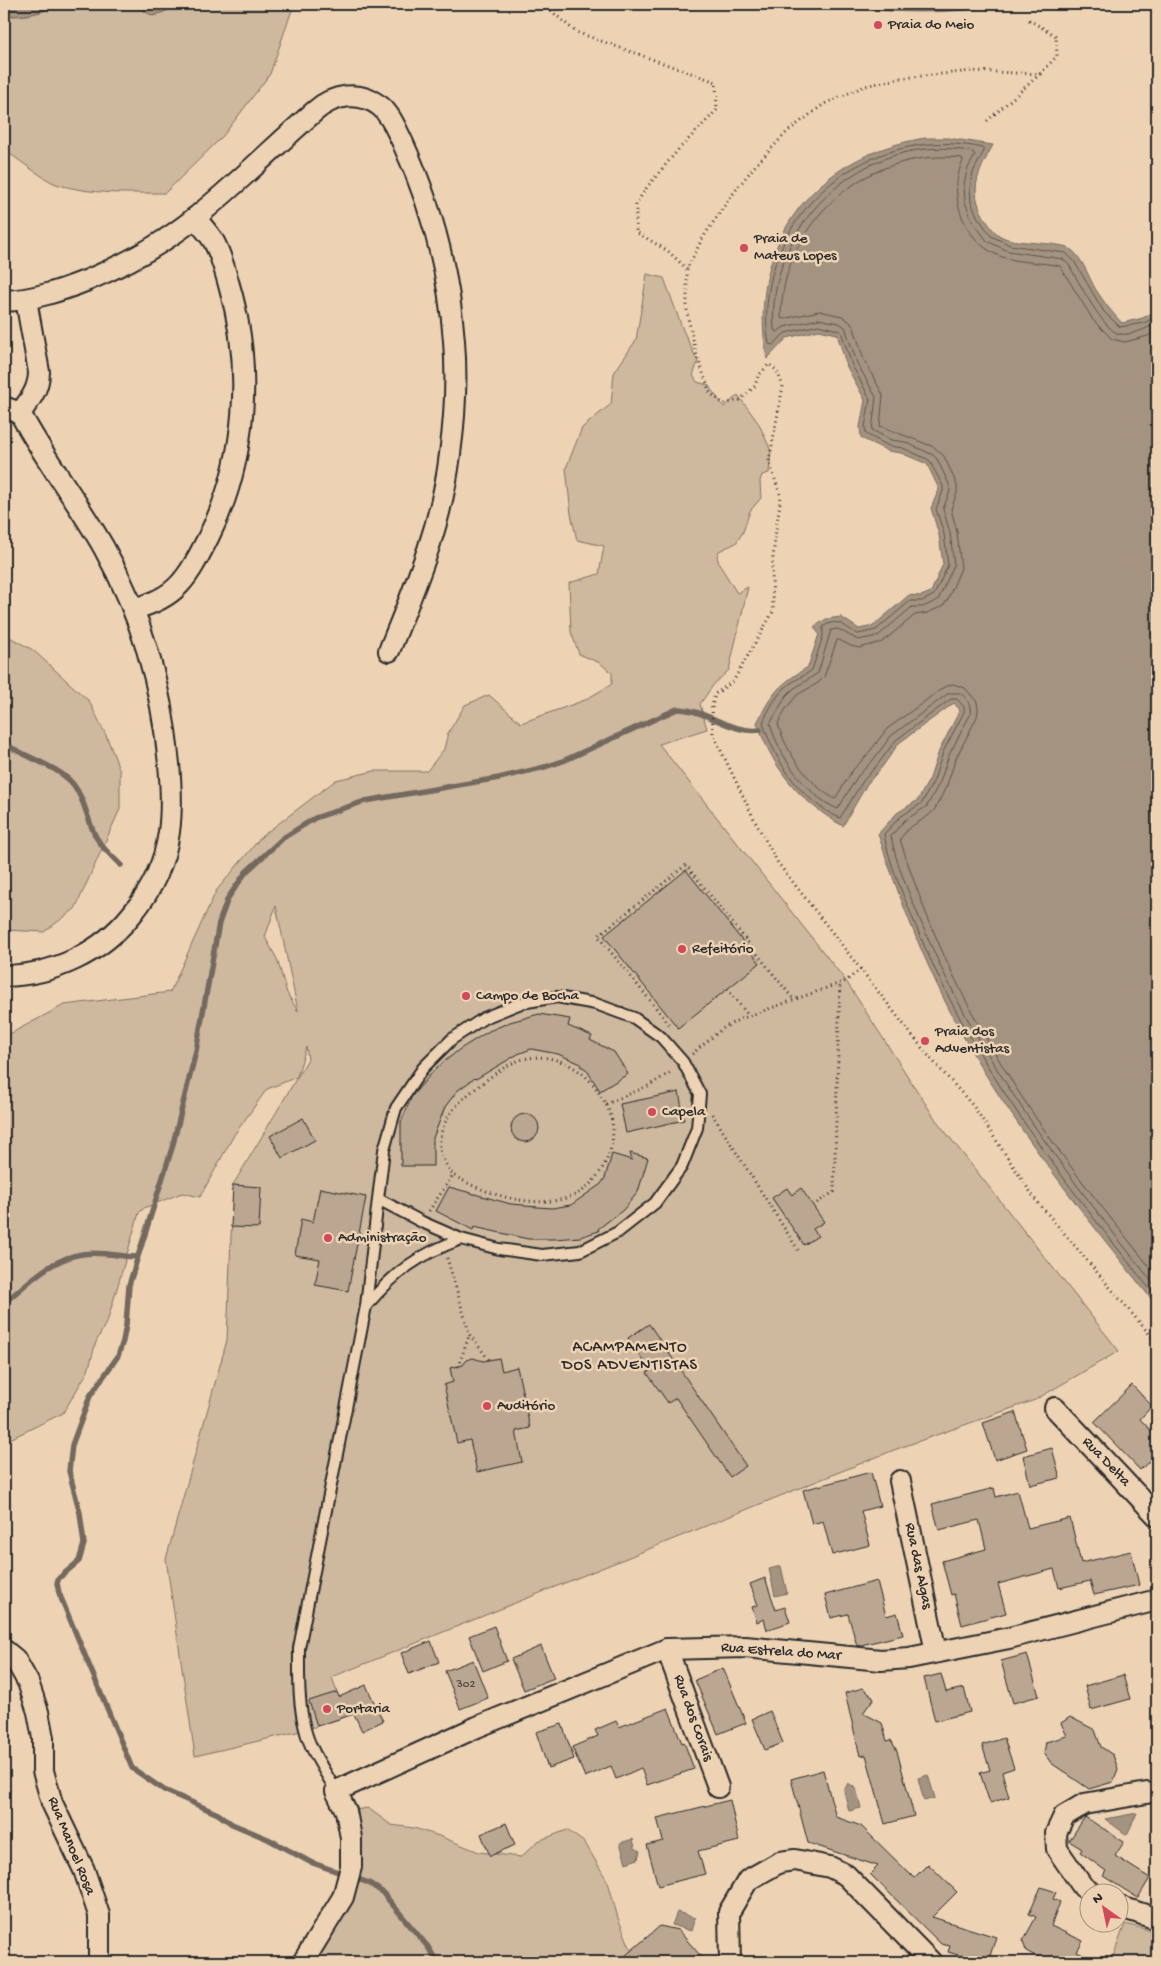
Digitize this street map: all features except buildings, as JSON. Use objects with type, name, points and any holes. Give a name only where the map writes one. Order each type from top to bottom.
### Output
[{"type":"street","points":[[4,301],[26,300],[52,293],[103,273],[166,238],[195,218],[322,105],[340,97],[359,97],[380,106],[394,125],[410,159],[435,230],[450,304],[456,380],[454,418],[444,494],[423,569],[389,651]]},
{"type":"street","points":[[133,609],[146,606],[169,594],[191,571],[223,503],[238,448],[243,392],[240,330],[234,300],[214,241],[195,218]]},
{"type":"street","points":[[4,976],[37,972],[57,967],[94,949],[111,936],[130,917],[149,890],[158,871],[169,832],[171,812],[167,742],[154,674],[133,609],[104,547],[12,410],[34,396],[39,382],[39,372],[26,300]]},
{"type":"street","name":"Rua Delta","points":[[1055,1408],[1157,1516]]},
{"type":"street","name":"Rua das Algas","points":[[900,1481],[936,1652]]},
{"type":"street","name":"Rua Estrela do Mar","points":[[336,1791],[477,1727],[667,1649],[745,1646],[881,1660],[910,1658],[1009,1638],[1157,1600]]},
{"type":"street","name":"Rua dos Corais","points":[[667,1649],[718,1787]]},
{"type":"street","name":"Rua Manoel Rosa","points":[[4,1650],[15,1659],[28,1682],[38,1712],[43,1738],[43,1771],[52,1803],[84,1870],[98,1915],[99,1962]]},
{"type":"street","points":[[303,1962],[343,1896],[352,1867],[351,1838],[346,1811],[336,1791]]},
{"type":"street","points":[[1082,1884],[1057,1849],[1056,1833],[1064,1816],[1084,1804],[1147,1793]]},
{"type":"street","points":[[730,1962],[729,1912],[748,1880],[780,1862],[796,1860],[830,1867],[846,1875],[931,1962]]},
{"type":"street","points":[[1128,1909],[1157,1919]]},
{"type":"lane","points":[[336,1791],[305,1730],[298,1688],[299,1648],[366,1306],[378,1199],[384,1150],[396,1108],[429,1063],[452,1040],[484,1018],[521,1003],[556,997],[596,1004],[634,1018],[661,1037],[682,1062],[700,1094],[697,1128],[682,1166],[655,1203],[618,1232],[580,1251],[542,1255],[499,1249],[461,1239],[422,1222],[378,1199]]},
{"type":"lane","points":[[366,1306],[385,1283],[408,1264],[461,1239]]},
{"type":"path","points":[[543,4],[576,32],[716,82],[717,110],[672,157],[647,187],[636,204],[636,232],[668,251],[687,270]]},
{"type":"path","points":[[987,121],[1040,74],[1057,56],[1056,36],[1028,20]]},
{"type":"path","points":[[1040,74],[972,71],[902,78],[865,86],[824,104],[788,131],[753,168],[702,239],[687,270],[687,313],[696,353],[710,393],[724,404],[740,400],[755,386],[758,376],[769,364],[777,371],[783,386],[769,461],[781,497],[772,568],[773,612],[735,678],[715,694],[712,706],[713,734],[756,824],[778,863],[926,1053],[974,1107],[1034,1199],[1157,1343]]},
{"type":"path","points":[[675,1031],[598,936],[686,865],[794,1000]]},
{"type":"path","points":[[606,1104],[648,1086],[669,1074],[722,1029],[749,1016],[846,981],[861,969]]},
{"type":"path","points":[[817,1203],[834,1192],[840,983]]},
{"type":"path","points":[[727,989],[749,1016]]},
{"type":"path","points":[[687,1046],[693,1053]]},
{"type":"path","points":[[541,1058],[560,1061],[575,1067],[590,1081],[611,1113],[614,1132],[611,1149],[604,1166],[592,1182],[579,1193],[544,1201],[509,1198],[469,1185],[452,1175],[443,1159],[440,1147],[442,1132],[448,1116],[460,1100],[504,1068],[521,1060],[541,1058]]},
{"type":"path","points":[[700,1094],[800,1253]]},
{"type":"path","points":[[422,1222],[452,1175]]},
{"type":"path","points":[[443,1246],[470,1335],[489,1360]]},
{"type":"path","points":[[458,1367],[470,1335]]},
{"type":"shaded area","points":[[61,4],[132,4],[153,16],[184,4],[294,4],[270,74],[223,136],[165,193],[110,193],[69,188],[56,184],[4,150],[4,15],[33,14]]},
{"type":"shaded area","points":[[647,274],[664,278],[683,330],[698,362],[693,375],[697,382],[708,385],[724,407],[738,395],[759,424],[771,451],[769,473],[762,475],[760,481],[761,498],[750,511],[743,532],[736,543],[719,551],[717,556],[719,564],[737,593],[748,587],[729,670],[714,684],[700,704],[707,729],[659,744],[846,981],[936,1120],[1119,1351],[1035,1400],[894,1450],[332,1677],[345,1717],[305,1730],[195,1756],[166,1559],[227,1340],[233,1185],[308,1059],[306,1047],[297,1077],[267,1089],[234,1135],[200,1197],[182,1193],[144,1208],[139,1213],[108,1319],[96,1342],[88,1371],[63,1413],[4,1442],[4,1037],[64,1005],[170,992],[216,891],[262,836],[336,780],[374,771],[427,771],[444,749],[448,733],[465,705],[489,695],[521,723],[585,700],[612,684],[612,673],[600,663],[579,654],[571,632],[569,583],[599,574],[604,546],[577,540],[571,514],[566,468],[582,428],[611,404],[614,373],[636,340]],"holes":[[[276,906],[298,1011],[287,993],[277,959],[265,937]]]},
{"type":"shaded area","points":[[4,634],[33,650],[89,701],[106,735],[120,771],[120,809],[75,909],[44,932],[4,930]]},
{"type":"shaded area","points":[[368,1808],[391,1825],[414,1828],[479,1852],[521,1857],[538,1841],[567,1830],[585,1843],[608,1882],[618,1918],[636,1962],[310,1962],[342,1906],[341,1857],[344,1826],[349,1811]]},
{"type":"shaded area","points":[[1128,1925],[1157,1932],[1157,1962],[1111,1962],[1121,1934],[1128,1934]]},
{"type":"water","points":[[4,4],[61,4],[33,14],[11,16],[4,15]]},
{"type":"water","points":[[132,4],[184,4],[153,16]]},
{"type":"water","points":[[838,4],[1014,4],[948,11],[904,12]]},
{"type":"water","points":[[925,138],[948,138],[993,145],[979,175],[976,193],[982,212],[995,232],[1004,238],[1012,240],[1069,248],[1078,256],[1096,290],[1122,323],[1143,318],[1157,310],[1157,1306],[1045,1162],[967,1044],[937,985],[911,926],[878,834],[897,813],[918,800],[930,778],[939,751],[960,710],[954,703],[899,743],[867,784],[843,826],[813,806],[790,783],[771,755],[757,723],[772,696],[790,679],[808,667],[819,634],[814,627],[826,619],[841,617],[859,629],[873,626],[909,595],[921,596],[931,592],[943,564],[939,535],[931,508],[939,489],[927,464],[901,453],[888,451],[861,438],[860,427],[865,400],[847,367],[837,334],[819,330],[787,338],[767,359],[763,318],[767,279],[778,244],[796,212],[820,186],[850,164],[885,148]]},
{"type":"water","points":[[781,1566],[787,1593],[775,1596],[769,1569]]},
{"type":"water","points":[[928,1775],[935,1798],[924,1801],[918,1778]]},
{"type":"water","points":[[848,1783],[856,1788],[861,1808],[849,1811],[844,1791]]},
{"type":"water","points":[[1137,1813],[1127,1835],[1105,1819]]},
{"type":"water","points":[[633,1839],[635,1848],[640,1851],[638,1859],[626,1863],[620,1843]]},
{"type":"water","points":[[677,1912],[695,1918],[691,1931],[672,1925]]},
{"type":"waterway","points":[[437,1962],[428,1947],[382,1892],[369,1883],[310,1862],[268,1839],[232,1824],[218,1814],[164,1790],[132,1768],[59,1593],[57,1583],[59,1578],[79,1561],[84,1544],[80,1513],[69,1471],[72,1445],[90,1396],[118,1356],[123,1341],[129,1285],[172,1148],[196,1051],[219,923],[228,898],[246,872],[283,838],[315,818],[365,801],[499,778],[545,767],[563,761],[677,709],[698,713],[739,728],[760,730]]},
{"type":"waterway","points":[[4,743],[59,772],[73,784],[80,796],[96,837],[104,849],[121,865]]},
{"type":"waterway","points":[[4,1303],[40,1273],[70,1257],[95,1253],[136,1257]]},
{"type":"place","name":"Praia do Meio","points":[[878,25]]},
{"type":"place","name":"Praia de Mateus Lopes","points":[[744,248]]},
{"type":"place","name":"Refeitório","points":[[682,949]]},
{"type":"place","name":"Campo de Bocha","points":[[466,996]]},
{"type":"place","name":"Praia dos Adventistas","points":[[925,1041]]},
{"type":"place","name":"Capela","points":[[652,1112]]},
{"type":"place","name":"Administração","points":[[328,1238]]},
{"type":"place","name":"Auditório","points":[[487,1406]]},
{"type":"place","name":"Portaria","points":[[327,1709]]},
{"type":"district","name":"ACAMPAMENTO DOS ADVENTISTAS","points":[[630,1357]]}]
